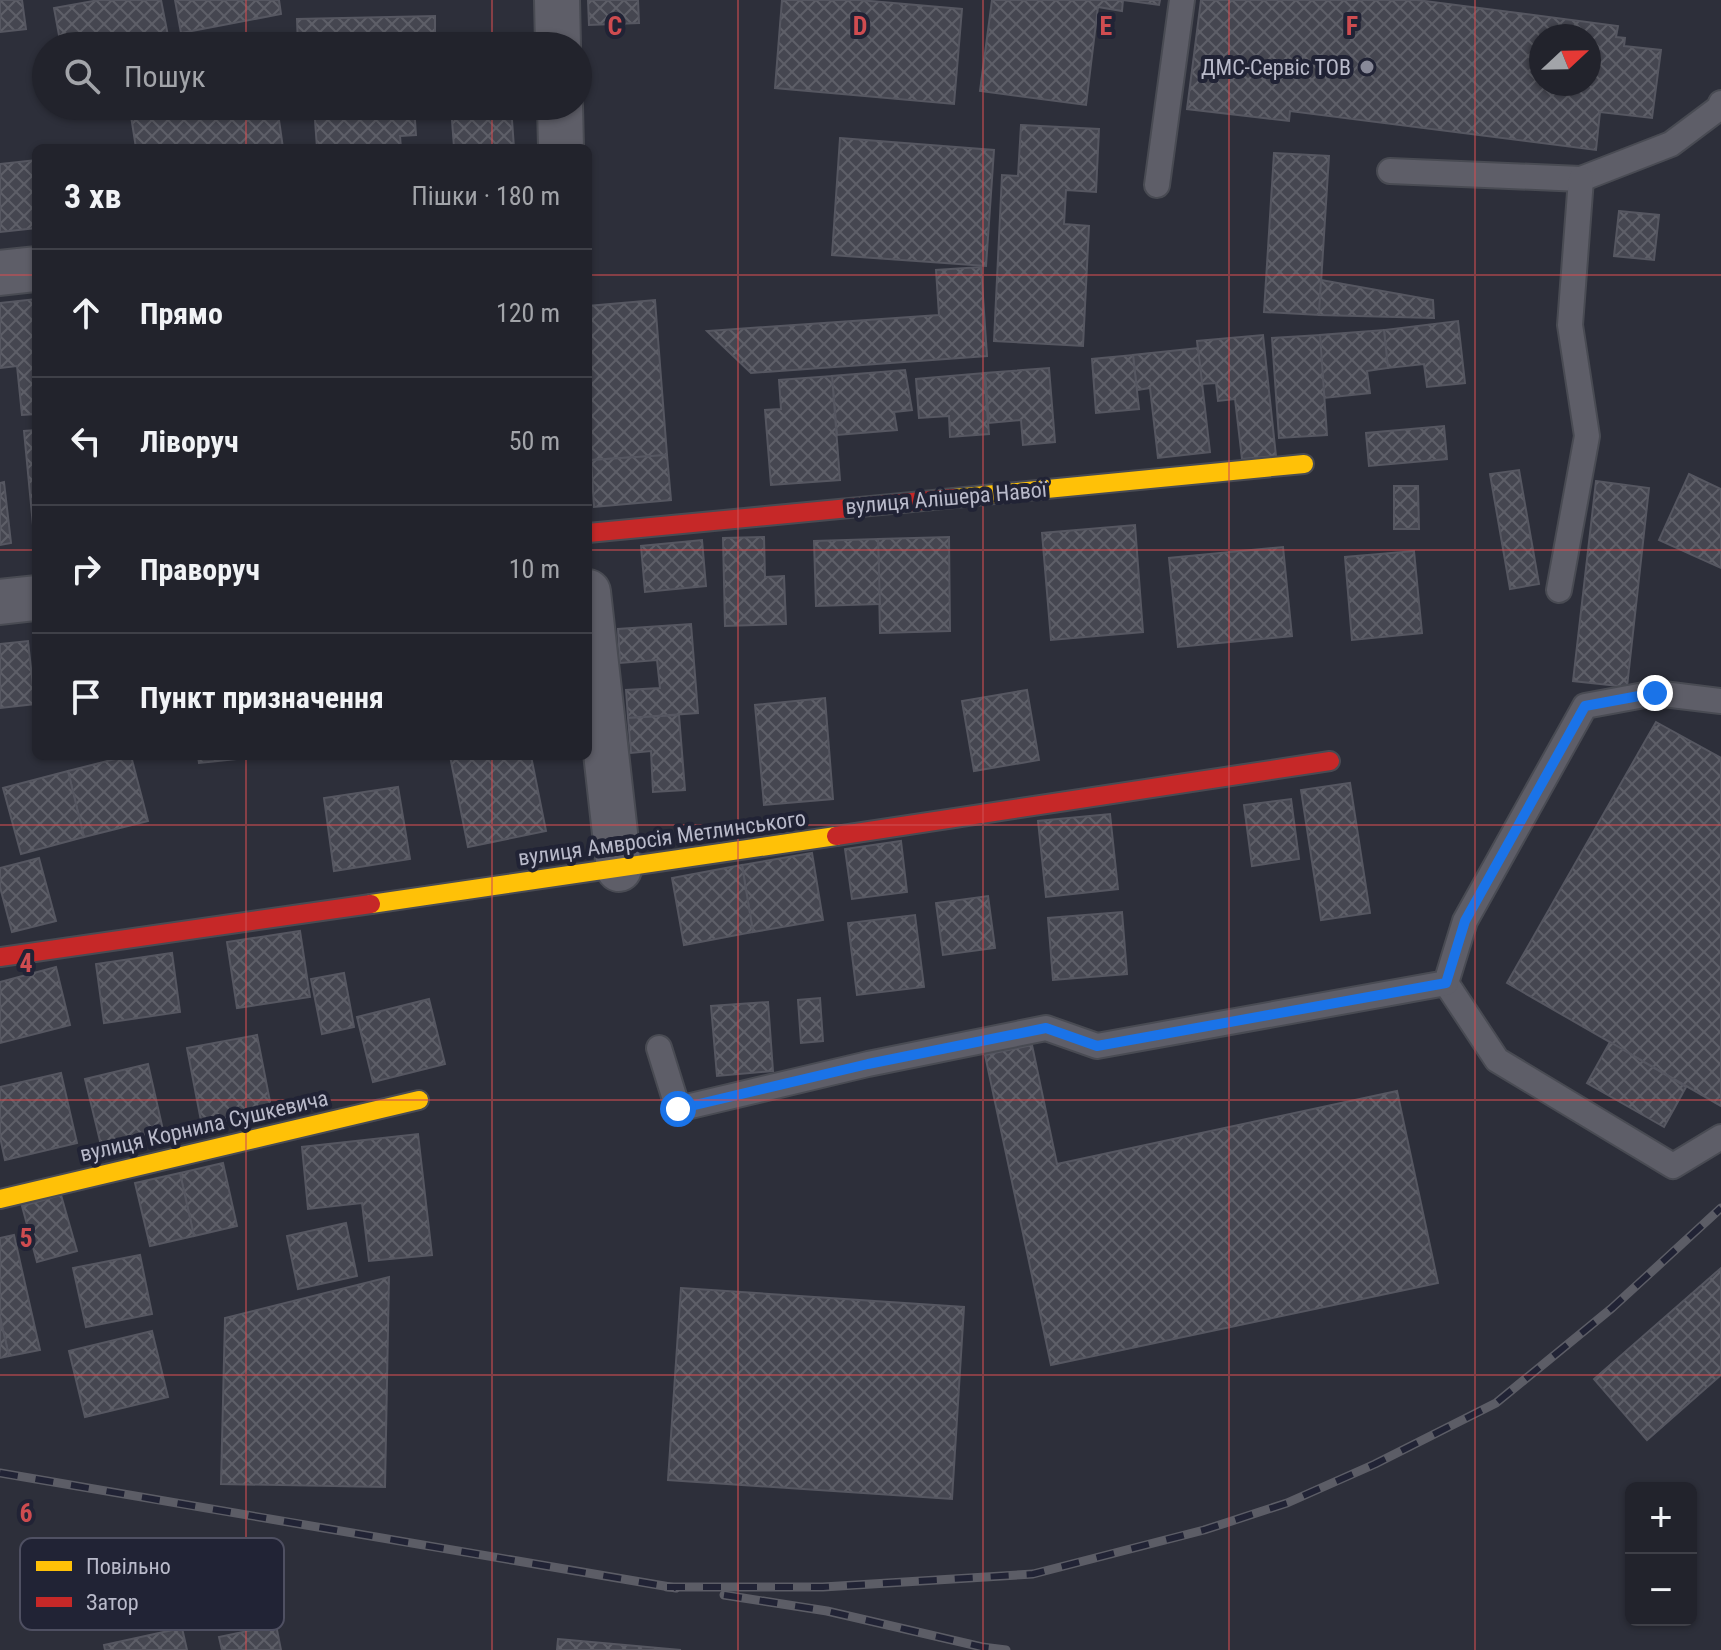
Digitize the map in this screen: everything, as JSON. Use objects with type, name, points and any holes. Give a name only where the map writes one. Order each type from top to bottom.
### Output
[{"type":"street","points":[[557,0],[558,32]]},
{"type":"street","points":[[560,120],[561,144]]},
{"type":"street","points":[[0,273],[32,269]]},
{"type":"street","name":"вулиця Алішера Навої","points":[[592,533],[1304,464]]},
{"type":"street","points":[[0,602],[32,598]]},
{"type":"street","points":[[592,628],[619,869]]},
{"type":"street","name":"вулиця Амвросія Метлинського","points":[[0,957],[619,869],[1330,761]]},
{"type":"street","name":"вулиця Корнила Сушкевича","points":[[0,1199],[419,1100]]},
{"type":"lane","points":[[1157,185],[1182,0]]},
{"type":"lane","points":[[1390,171],[1581,179],[1671,144],[1719,108],[1721,103]]},
{"type":"lane","points":[[1559,590],[1587,436],[1570,325],[1581,179]]},
{"type":"lane","points":[[1446,983],[1465,921],[1585,706],[1655,693],[1721,701]]},
{"type":"lane","points":[[659,1048],[678,1109],[868,1064],[1046,1028],[1097,1046],[1446,983]]},
{"type":"lane","points":[[1446,983],[1497,1060],[1673,1166],[1721,1137]]},
{"type":"building","points":[[0,0],[22,0],[26,29],[0,32]]},
{"type":"building","points":[[99,0],[161,0],[167,32],[58,32],[54,8]]},
{"type":"building","points":[[175,0],[279,0],[281,14],[181,32]]},
{"type":"building","points":[[588,0],[638,0],[639,23],[589,25]]},
{"type":"building","points":[[782,0],[859,0],[962,9],[954,104],[775,88]]},
{"type":"building","points":[[992,0],[1123,0],[1122,11],[1098,7],[1086,105],[980,91]]},
{"type":"building","points":[[1123,0],[1160,0],[1159,5]]},
{"type":"building","name":"ДМС-Сервіс ТОВ","points":[[1201,0],[1417,0],[1618,26],[1616,37],[1625,38],[1624,46],[1661,50],[1652,118],[1600,112],[1596,150],[1290,111],[1289,121],[1187,109]]},
{"type":"building","points":[[435,16],[435,32],[297,32],[297,19]]},
{"type":"building","points":[[132,120],[279,120],[282,144],[135,144]]},
{"type":"building","points":[[315,120],[415,120],[416,135],[400,136],[401,144],[317,144]]},
{"type":"building","points":[[452,120],[512,120],[514,144],[454,144]]},
{"type":"building","points":[[1021,125],[1099,129],[1096,192],[1066,190],[1064,224],[1089,226],[1083,346],[994,341],[1002,175],[1018,176]]},
{"type":"building","points":[[840,138],[994,150],[986,266],[832,255]]},
{"type":"building","points":[[1274,153],[1329,156],[1319,315],[1264,312]]},
{"type":"building","points":[[32,160],[32,228],[0,232],[0,164]]},
{"type":"building","points":[[1619,211],[1659,215],[1654,260],[1614,256]]},
{"type":"building","points":[[981,267],[987,356],[751,373],[707,331],[939,315],[936,270]]},
{"type":"building","points":[[1321,280],[1433,300],[1434,318],[1319,315]]},
{"type":"building","points":[[32,299],[32,414],[22,415],[17,366],[0,368],[0,303]]},
{"type":"building","points":[[655,300],[667,455],[592,460],[592,306]]},
{"type":"building","points":[[1458,321],[1465,383],[1427,387],[1424,364],[1388,368],[1384,330]]},
{"type":"building","points":[[1384,330],[1388,368],[1367,371],[1370,393],[1324,398],[1320,335]]},
{"type":"building","points":[[1263,335],[1276,456],[1242,459],[1235,399],[1218,401],[1216,383],[1202,384],[1197,341]]},
{"type":"building","points":[[1320,335],[1327,435],[1279,438],[1272,338]]},
{"type":"building","points":[[1198,348],[1210,452],[1158,458],[1150,388],[1137,390],[1133,355]]},
{"type":"building","points":[[1133,355],[1139,409],[1096,413],[1092,359]]},
{"type":"building","points":[[1049,368],[1055,442],[1023,445],[1021,420],[989,423],[985,373]]},
{"type":"building","points":[[905,370],[912,410],[894,412],[897,430],[837,435],[832,376]]},
{"type":"building","points":[[984,373],[989,434],[950,437],[949,416],[919,418],[916,379]]},
{"type":"building","points":[[832,376],[840,480],[771,485],[765,410],[781,409],[779,380]]},
{"type":"building","points":[[1444,426],[1447,459],[1369,466],[1366,433]]},
{"type":"building","points":[[32,430],[32,515],[24,431]]},
{"type":"building","points":[[667,455],[671,500],[594,507],[592,460]]},
{"type":"building","points":[[1519,470],[1539,584],[1510,589],[1490,474]]},
{"type":"building","points":[[1689,474],[1721,489],[1721,568],[1659,540]]},
{"type":"building","points":[[1596,481],[1649,488],[1627,687],[1573,681]]},
{"type":"building","points":[[4,482],[11,543],[0,545],[0,483]]},
{"type":"building","points":[[1394,486],[1418,486],[1419,529],[1394,529]]},
{"type":"building","points":[[1135,525],[1143,632],[1051,640],[1042,533]]},
{"type":"building","points":[[764,537],[765,577],[784,576],[786,624],[725,626],[723,538]]},
{"type":"building","points":[[949,537],[950,631],[880,633],[878,539]]},
{"type":"building","points":[[878,539],[880,604],[816,606],[814,541]]},
{"type":"building","points":[[702,540],[706,586],[645,592],[641,546]]},
{"type":"building","points":[[1283,547],[1292,636],[1178,647],[1169,558]]},
{"type":"building","points":[[1414,551],[1422,633],[1352,640],[1345,557]]},
{"type":"building","points":[[691,624],[698,713],[628,718],[626,690],[660,688],[657,660],[620,663],[618,629]]},
{"type":"building","points":[[28,641],[32,704],[0,708],[0,644]]},
{"type":"building","points":[[1027,690],[1039,760],[974,771],[962,701]]},
{"type":"building","points":[[825,698],[833,799],[764,805],[755,705]]},
{"type":"building","points":[[679,715],[685,790],[653,792],[651,751],[631,753],[628,718]]},
{"type":"building","points":[[1656,722],[1721,758],[1721,1106],[1507,983]]},
{"type":"building","points":[[111,760],[132,760],[148,821],[84,837],[68,771]]},
{"type":"building","points":[[199,760],[227,760],[199,763]]},
{"type":"building","points":[[451,760],[532,760],[546,831],[468,847]]},
{"type":"building","points":[[68,771],[84,837],[21,854],[3,788]]},
{"type":"building","points":[[1350,783],[1370,913],[1321,920],[1301,790]]},
{"type":"building","points":[[398,787],[410,859],[334,871],[324,798]]},
{"type":"building","points":[[1291,799],[1299,859],[1252,866],[1244,805]]},
{"type":"building","points":[[1110,814],[1118,889],[1046,897],[1038,821]]},
{"type":"building","points":[[901,841],[907,892],[852,899],[845,849]]},
{"type":"building","points":[[812,853],[823,920],[753,932],[742,865]]},
{"type":"building","points":[[39,858],[56,921],[12,932],[0,887],[0,868]]},
{"type":"building","points":[[742,865],[753,932],[684,945],[672,878]]},
{"type":"building","points":[[988,896],[995,948],[943,955],[936,903]]},
{"type":"building","points":[[1122,912],[1127,974],[1053,980],[1048,918]]},
{"type":"building","points":[[915,915],[924,987],[857,995],[848,923]]},
{"type":"building","points":[[300,931],[310,997],[237,1008],[227,942]]},
{"type":"building","points":[[172,953],[180,1012],[104,1023],[96,964]]},
{"type":"building","points":[[56,967],[70,1025],[0,1043],[0,982]]},
{"type":"building","points":[[344,973],[354,1027],[322,1034],[311,979]]},
{"type":"building","points":[[820,998],[823,1041],[801,1043],[798,1000]]},
{"type":"building","points":[[429,999],[445,1064],[373,1082],[357,1017]]},
{"type":"building","points":[[768,1002],[773,1071],[717,1076],[711,1006]]},
{"type":"building","points":[[257,1035],[272,1112],[202,1126],[187,1048]]},
{"type":"building","points":[[1610,1042],[1686,1087],[1664,1127],[1587,1083]]},
{"type":"building","points":[[1032,1045],[1057,1164],[1397,1091],[1438,1283],[1051,1365],[985,1055]]},
{"type":"building","points":[[148,1064],[163,1130],[101,1145],[85,1079]]},
{"type":"building","points":[[61,1073],[77,1143],[5,1160],[0,1137],[0,1087]]},
{"type":"building","points":[[418,1134],[432,1255],[369,1261],[362,1203],[308,1209],[302,1147]]},
{"type":"building","points":[[223,1163],[237,1226],[194,1236],[180,1173]]},
{"type":"building","points":[[180,1173],[194,1236],[150,1246],[135,1183]]},
{"type":"building","points":[[61,1195],[77,1251],[37,1262],[22,1206]]},
{"type":"building","points":[[346,1223],[357,1276],[298,1289],[287,1236]]},
{"type":"building","points":[[14,1235],[40,1350],[9,1356],[0,1317],[0,1238]]},
{"type":"building","points":[[140,1255],[152,1314],[86,1327],[73,1268]]},
{"type":"building","points":[[1721,1268],[1721,1375],[1647,1440],[1594,1379]]},
{"type":"building","points":[[389,1277],[385,1487],[221,1484],[225,1318]]},
{"type":"building","points":[[681,1288],[964,1307],[952,1499],[668,1480]]},
{"type":"building","points":[[0,1317],[9,1356],[0,1358]]},
{"type":"building","points":[[152,1331],[168,1397],[85,1417],[69,1351]]},
{"type":"building","points":[[182,1630],[187,1650],[105,1650],[104,1645]]},
{"type":"building","points":[[252,1630],[277,1630],[281,1650],[222,1650],[219,1637]]},
{"type":"building","points":[[558,1639],[681,1650],[557,1650]]},
{"type":"railway","points":[[667,1587],[823,1587],[1033,1574],[1204,1530],[1287,1503],[1375,1464],[1496,1403],[1612,1308],[1721,1208]]},
{"type":"railway","points":[[0,1473],[676,1588]]},
{"type":"railway","points":[[724,1595],[827,1611],[1006,1650]]},
{"type":"traffic: slow","points":[[954,498],[1304,464]]},
{"type":"traffic: slow","points":[[371,904],[836,836]]},
{"type":"traffic: slow","points":[[0,1199],[419,1100]]},
{"type":"traffic: jam","points":[[592,533],[954,498]]},
{"type":"traffic: jam","points":[[836,836],[1330,761]]},
{"type":"traffic: jam","points":[[0,957],[371,904]]},
{"type":"place","name":"ДМС-Сервіс ТОВ","points":[[1367,67]]},
{"type":"route","points":[[678,1109],[868,1064],[1046,1028],[1097,1046],[1446,983],[1465,921],[1585,706],[1655,693]]}]
